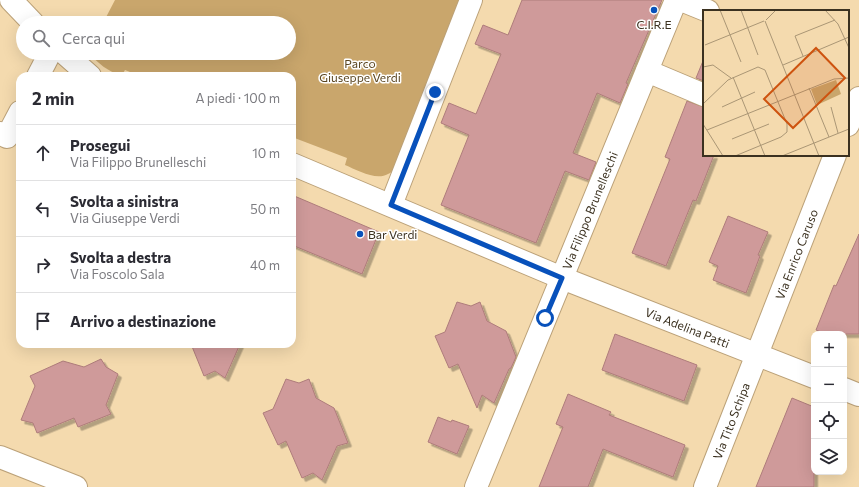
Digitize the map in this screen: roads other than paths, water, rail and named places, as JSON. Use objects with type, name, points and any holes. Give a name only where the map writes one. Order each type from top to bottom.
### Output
[{"type":"street","points":[[10,0],[26,16]]},
{"type":"street","points":[[391,205],[471,0]]},
{"type":"street","name":"Via Filippo Brunelleschi","points":[[476,487],[676,0]]},
{"type":"street","points":[[682,0],[706,10]]},
{"type":"street","points":[[40,72],[46,60]]},
{"type":"street","points":[[72,60],[85,72]]},
{"type":"street","points":[[647,71],[703,95]]},
{"type":"street","points":[[849,123],[859,98]]},
{"type":"street","points":[[0,134],[7,137],[16,120]]},
{"type":"street","name":"Via Enrico Caruso","points":[[758,355],[835,156]]},
{"type":"street","name":"Via Adelina Patti","points":[[296,166],[562,278],[811,376]]},
{"type":"street","name":"Via Tito Schipa","points":[[706,487],[758,355]]},
{"type":"street","points":[[847,390],[859,395]]},
{"type":"street","points":[[0,457],[76,487]]},
{"type":"place","name":"C.I.R.E","points":[[654,10]]},
{"type":"place","name":"Bar Verdi","points":[[360,234]]},
{"type":"park label","name":"Parco Giuseppe Verdi","points":[[360,70]]}]
